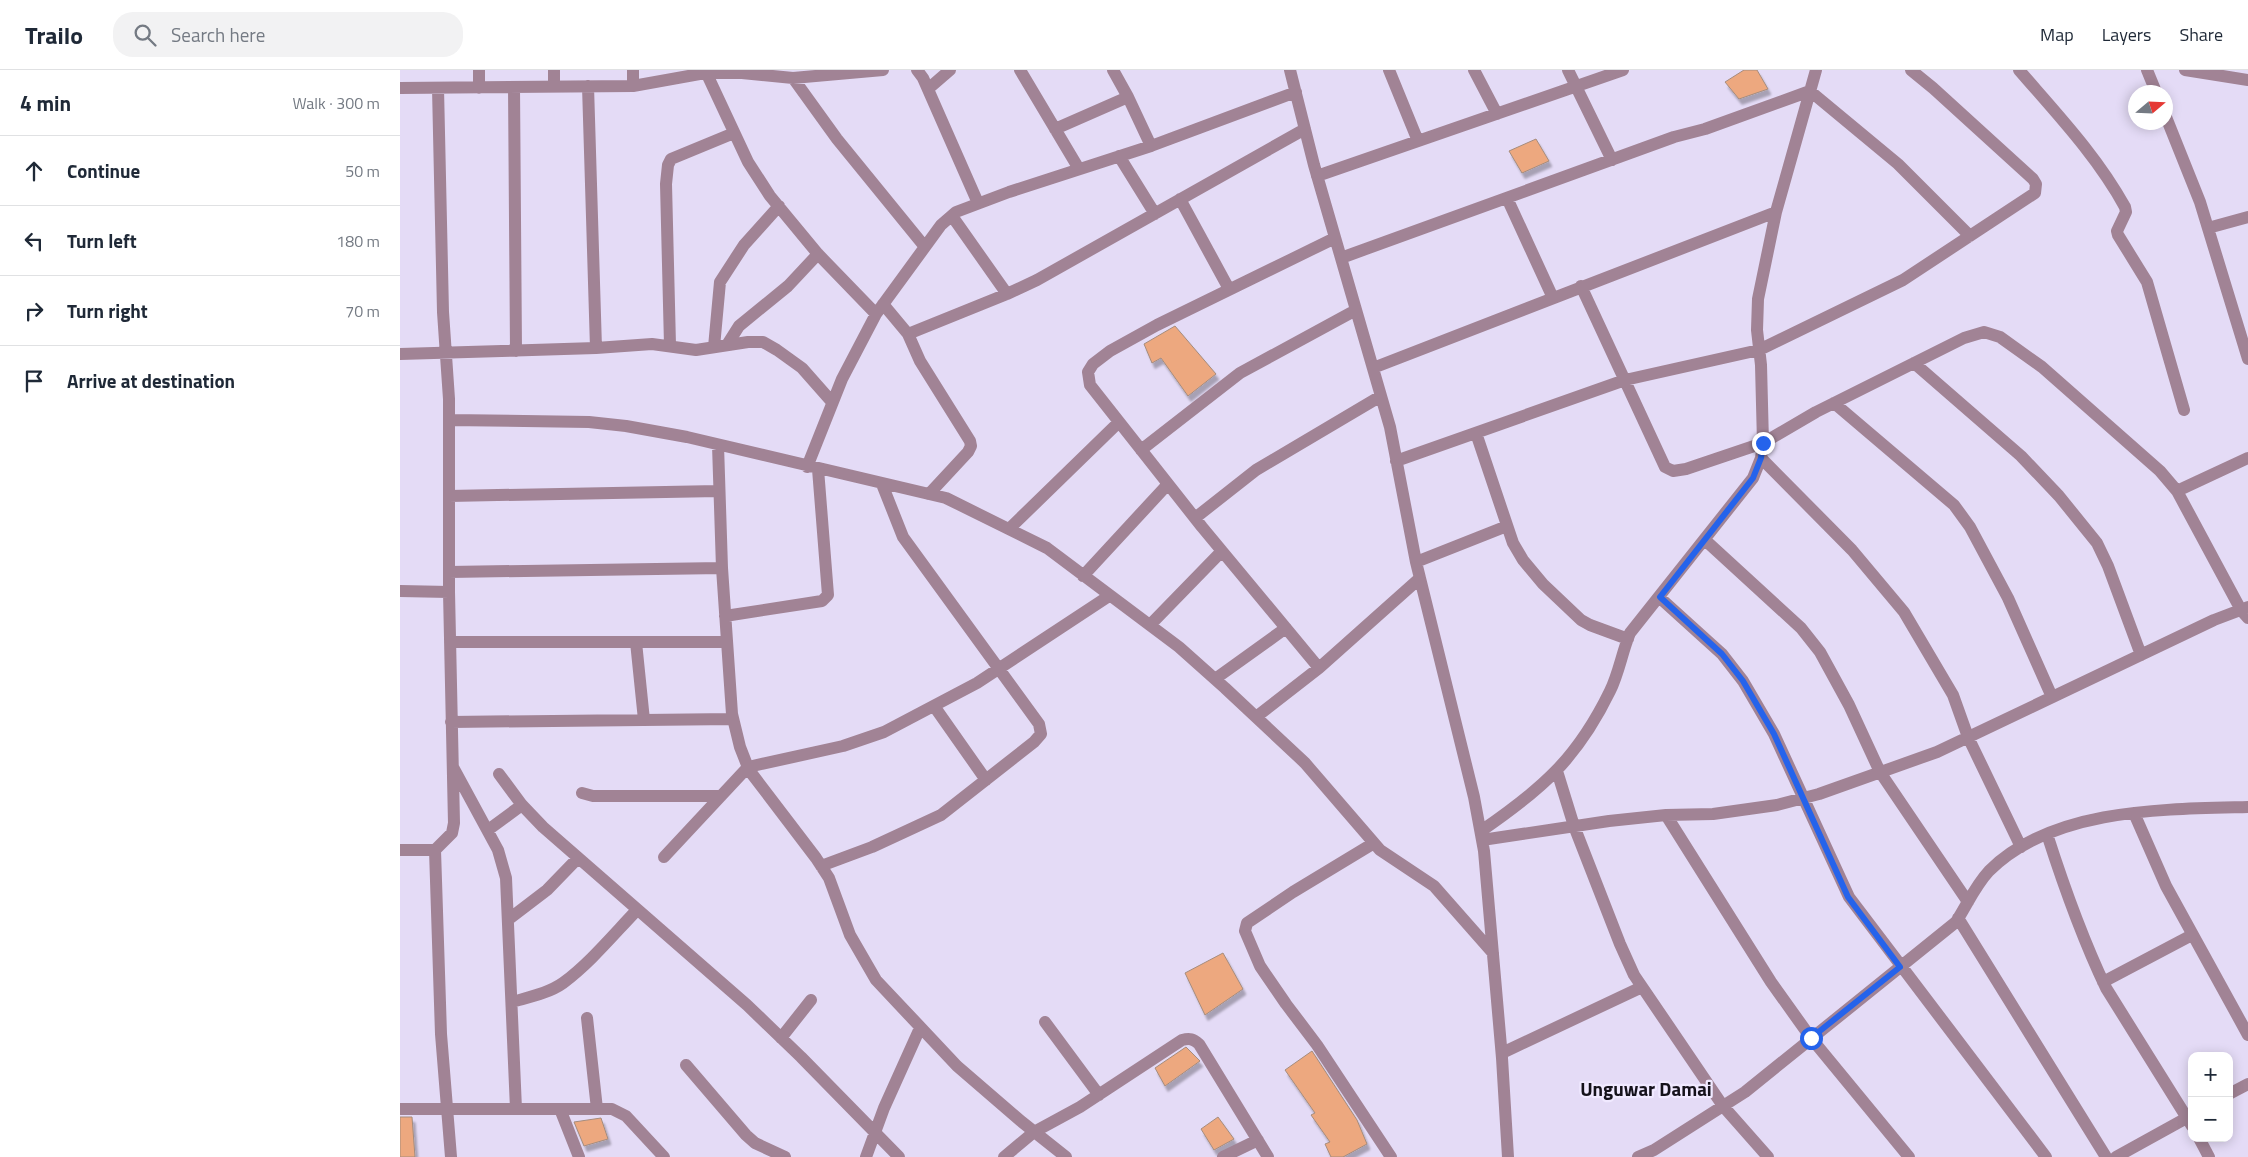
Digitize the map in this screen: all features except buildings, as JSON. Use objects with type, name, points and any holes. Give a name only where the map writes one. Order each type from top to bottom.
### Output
[{"type":"street","points":[[479,70],[479,88]]},
{"type":"street","points":[[554,70],[554,87]]},
{"type":"street","points":[[633,86],[634,70]]},
{"type":"street","points":[[400,88],[633,86],[705,72],[775,75],[793,78],[883,70]]},
{"type":"street","points":[[917,70],[928,89],[978,203]]},
{"type":"street","points":[[928,89],[950,70]]},
{"type":"street","points":[[1020,70],[1079,169]]},
{"type":"street","points":[[1113,70],[1128,97],[1150,146]]},
{"type":"street","points":[[1290,70],[1317,176],[1381,396],[1416,562],[1481,835],[1502,1053],[1508,1157]]},
{"type":"street","points":[[1389,70],[1418,141]]},
{"type":"street","points":[[1474,70],[1497,114]]},
{"type":"street","points":[[1568,70],[1612,160]]},
{"type":"street","points":[[1317,176],[1623,70]]},
{"type":"street","points":[[1481,835],[1557,771],[1583,740],[1611,689],[1628,639],[1753,478],[1761,458],[1763,443],[1757,330],[1758,299],[1776,212],[1816,70]]},
{"type":"street","points":[[1396,461],[1625,380],[1759,350],[1903,280],[2035,193],[2036,184],[2033,179],[1911,70]]},
{"type":"street","points":[[2019,70],[2091,154],[2109,178],[2125,207],[2126,212],[2117,230],[2118,236],[2146,282],[2184,410]]},
{"type":"street","points":[[2147,70],[2153,85]]},
{"type":"street","points":[[2185,70],[2248,80]]},
{"type":"street","points":[[705,72],[748,162],[770,196],[818,254],[908,334],[920,361],[967,434],[971,446],[929,494]]},
{"type":"street","points":[[793,78],[837,139],[925,247]]},
{"type":"street","points":[[588,86],[596,348]]},
{"type":"street","points":[[514,87],[516,351]]},
{"type":"street","points":[[400,850],[435,850],[452,833],[449,420],[442,312],[438,88]]},
{"type":"street","points":[[1341,258],[1674,137],[1705,129],[1810,91]]},
{"type":"street","points":[[1810,91],[1898,164],[1970,236]]},
{"type":"street","points":[[725,616],[822,602],[827,599],[813,468],[832,402],[842,379],[880,309],[942,225],[952,216],[978,203],[1150,146],[1296,92]]},
{"type":"street","points":[[1055,130],[1128,97]]},
{"type":"street","points":[[908,334],[1007,294],[1155,214],[1305,129]]},
{"type":"street","points":[[2171,130],[2200,202],[2248,359]]},
{"type":"street","points":[[670,344],[666,184],[668,165],[671,159],[734,133]]},
{"type":"street","points":[[1119,156],[1155,214]]},
{"type":"street","points":[[1507,198],[1553,298]]},
{"type":"street","points":[[1180,200],[1229,289]]},
{"type":"street","points":[[714,347],[720,282],[744,245],[779,206]]},
{"type":"street","points":[[1373,368],[1776,212]]},
{"type":"street","points":[[952,216],[1007,294]]},
{"type":"street","points":[[2208,228],[2248,217]]},
{"type":"street","points":[[1319,668],[1195,518],[1090,385],[1088,372],[1093,364],[1110,351],[1157,325],[1335,238]]},
{"type":"street","points":[[727,345],[740,326],[788,286],[818,254]]},
{"type":"street","points":[[1481,835],[1666,815],[1713,814],[1777,805],[1802,798],[1937,752],[2214,620],[2246,612],[2177,491],[2160,471],[2042,367],[2000,337],[1984,332],[1964,338],[1834,403],[1763,443],[1686,470],[1673,470],[1665,466],[1581,286]]},
{"type":"street","points":[[1141,450],[1240,373],[1356,310]]},
{"type":"street","points":[[400,354],[596,348],[652,344],[670,344],[696,350],[763,342],[802,368],[832,402]]},
{"type":"street","points":[[1914,363],[2021,456],[2059,496],[2097,544],[2108,566],[2141,654]]},
{"type":"street","points":[[1195,518],[1256,470],[1381,396]]},
{"type":"street","points":[[1834,403],[1954,505],[1970,527],[2008,598],[2052,697]]},
{"type":"street","points":[[449,420],[590,422],[635,428],[718,445],[946,498],[1047,548],[1179,647],[1215,679],[1306,763],[1380,850],[1434,886],[1493,953]]},
{"type":"street","points":[[1009,529],[1119,422]]},
{"type":"street","points":[[1476,433],[1513,543],[1543,584],[1581,620],[1590,626],[1628,639]]},
{"type":"street","points":[[718,445],[722,568],[733,718],[740,747],[748,767],[822,866],[829,878],[850,935],[876,980],[957,1066],[1066,1157]]},
{"type":"street","points":[[1761,458],[1852,550],[1904,612],[1953,695],[1968,736],[2021,847]]},
{"type":"street","points":[[2177,491],[2248,458]]},
{"type":"street","points":[[822,866],[872,847],[941,815],[1034,742],[1041,734],[1039,724],[903,536],[882,484]]},
{"type":"street","points":[[1083,576],[1168,484]]},
{"type":"street","points":[[449,496],[718,491]]},
{"type":"street","points":[[1416,562],[1507,526]]},
{"type":"street","points":[[1705,540],[1801,628],[1820,652],[1849,705],[1880,772],[1968,902]]},
{"type":"street","points":[[1150,625],[1222,551]]},
{"type":"street","points":[[449,572],[722,568]]},
{"type":"street","points":[[1256,717],[1319,668],[1420,578]]},
{"type":"street","points":[[400,591],[449,592]]},
{"type":"street","points":[[664,858],[748,767],[844,746],[884,732],[998,669],[1109,596]]},
{"type":"street","points":[[1660,597],[1722,654],[1743,681],[1774,734],[1848,897],[2046,1157]]},
{"type":"street","points":[[1215,679],[1286,628]]},
{"type":"street","points":[[450,642],[727,642]]},
{"type":"street","points":[[636,642],[644,720]]},
{"type":"street","points":[[934,706],[986,780]]},
{"type":"street","points":[[451,722],[733,718]]},
{"type":"street","points":[[452,765],[498,850],[506,878],[516,1109]]},
{"type":"street","points":[[1557,771],[1574,826],[1634,975],[1723,1106],[1768,1157]]},
{"type":"street","points":[[499,774],[522,805],[543,827],[637,910],[711,971],[782,1038],[874,1134],[899,1157]]},
{"type":"street","points":[[582,793],[593,796],[721,796]]},
{"type":"street","points":[[488,830],[522,805]]},
{"type":"street","points":[[1638,1157],[1654,1150],[1745,1092],[1958,918],[1979,883],[1990,871],[2036,838],[2079,823],[2134,813],[2196,808],[2248,807]]},
{"type":"street","points":[[2134,813],[2166,886],[2248,1035]]},
{"type":"street","points":[[1666,815],[1741,937],[1811,1038],[1909,1157]]},
{"type":"street","points":[[2047,834],[2071,905],[2103,982],[2188,1117]]},
{"type":"street","points":[[1374,843],[1247,922],[1245,931],[1260,966],[1317,1046],[1391,1157]]},
{"type":"street","points":[[435,850],[441,1034],[451,1157]]},
{"type":"street","points":[[509,920],[547,890],[578,858]]},
{"type":"street","points":[[512,1002],[532,997],[562,984],[587,962],[637,910]]},
{"type":"street","points":[[1958,918],[2106,1157]]},
{"type":"street","points":[[2103,982],[2192,934]]},
{"type":"street","points":[[1502,1053],[1642,987]]},
{"type":"street","points":[[782,1038],[811,1000]]},
{"type":"street","points":[[587,1018],[597,1109]]},
{"type":"street","points":[[1045,1022],[1099,1095]]},
{"type":"street","points":[[866,1157],[874,1134],[920,1028]]},
{"type":"street","points":[[1004,1157],[1034,1132],[1099,1095],[1182,1040],[1193,1039],[1199,1044],[1268,1157]]},
{"type":"street","points":[[686,1064],[746,1135],[755,1143],[785,1157]]},
{"type":"street","points":[[2233,1092],[2248,1084]]},
{"type":"street","points":[[400,1109],[612,1110],[626,1116],[664,1157]]},
{"type":"street","points":[[560,1109],[579,1157]]},
{"type":"street","points":[[2116,1157],[2188,1121]]},
{"type":"street","points":[[1223,1157],[1258,1140]]},
{"type":"street","points":[[2201,1142],[2210,1157]]},
{"type":"district","name":"Unguwar Damai","points":[[1646,1089]]},
{"type":"route","points":[[1763,443],[1761,458],[1753,478],[1660,597],[1722,654],[1743,681],[1774,734],[1848,897],[1900,967],[1811,1038]]}]
